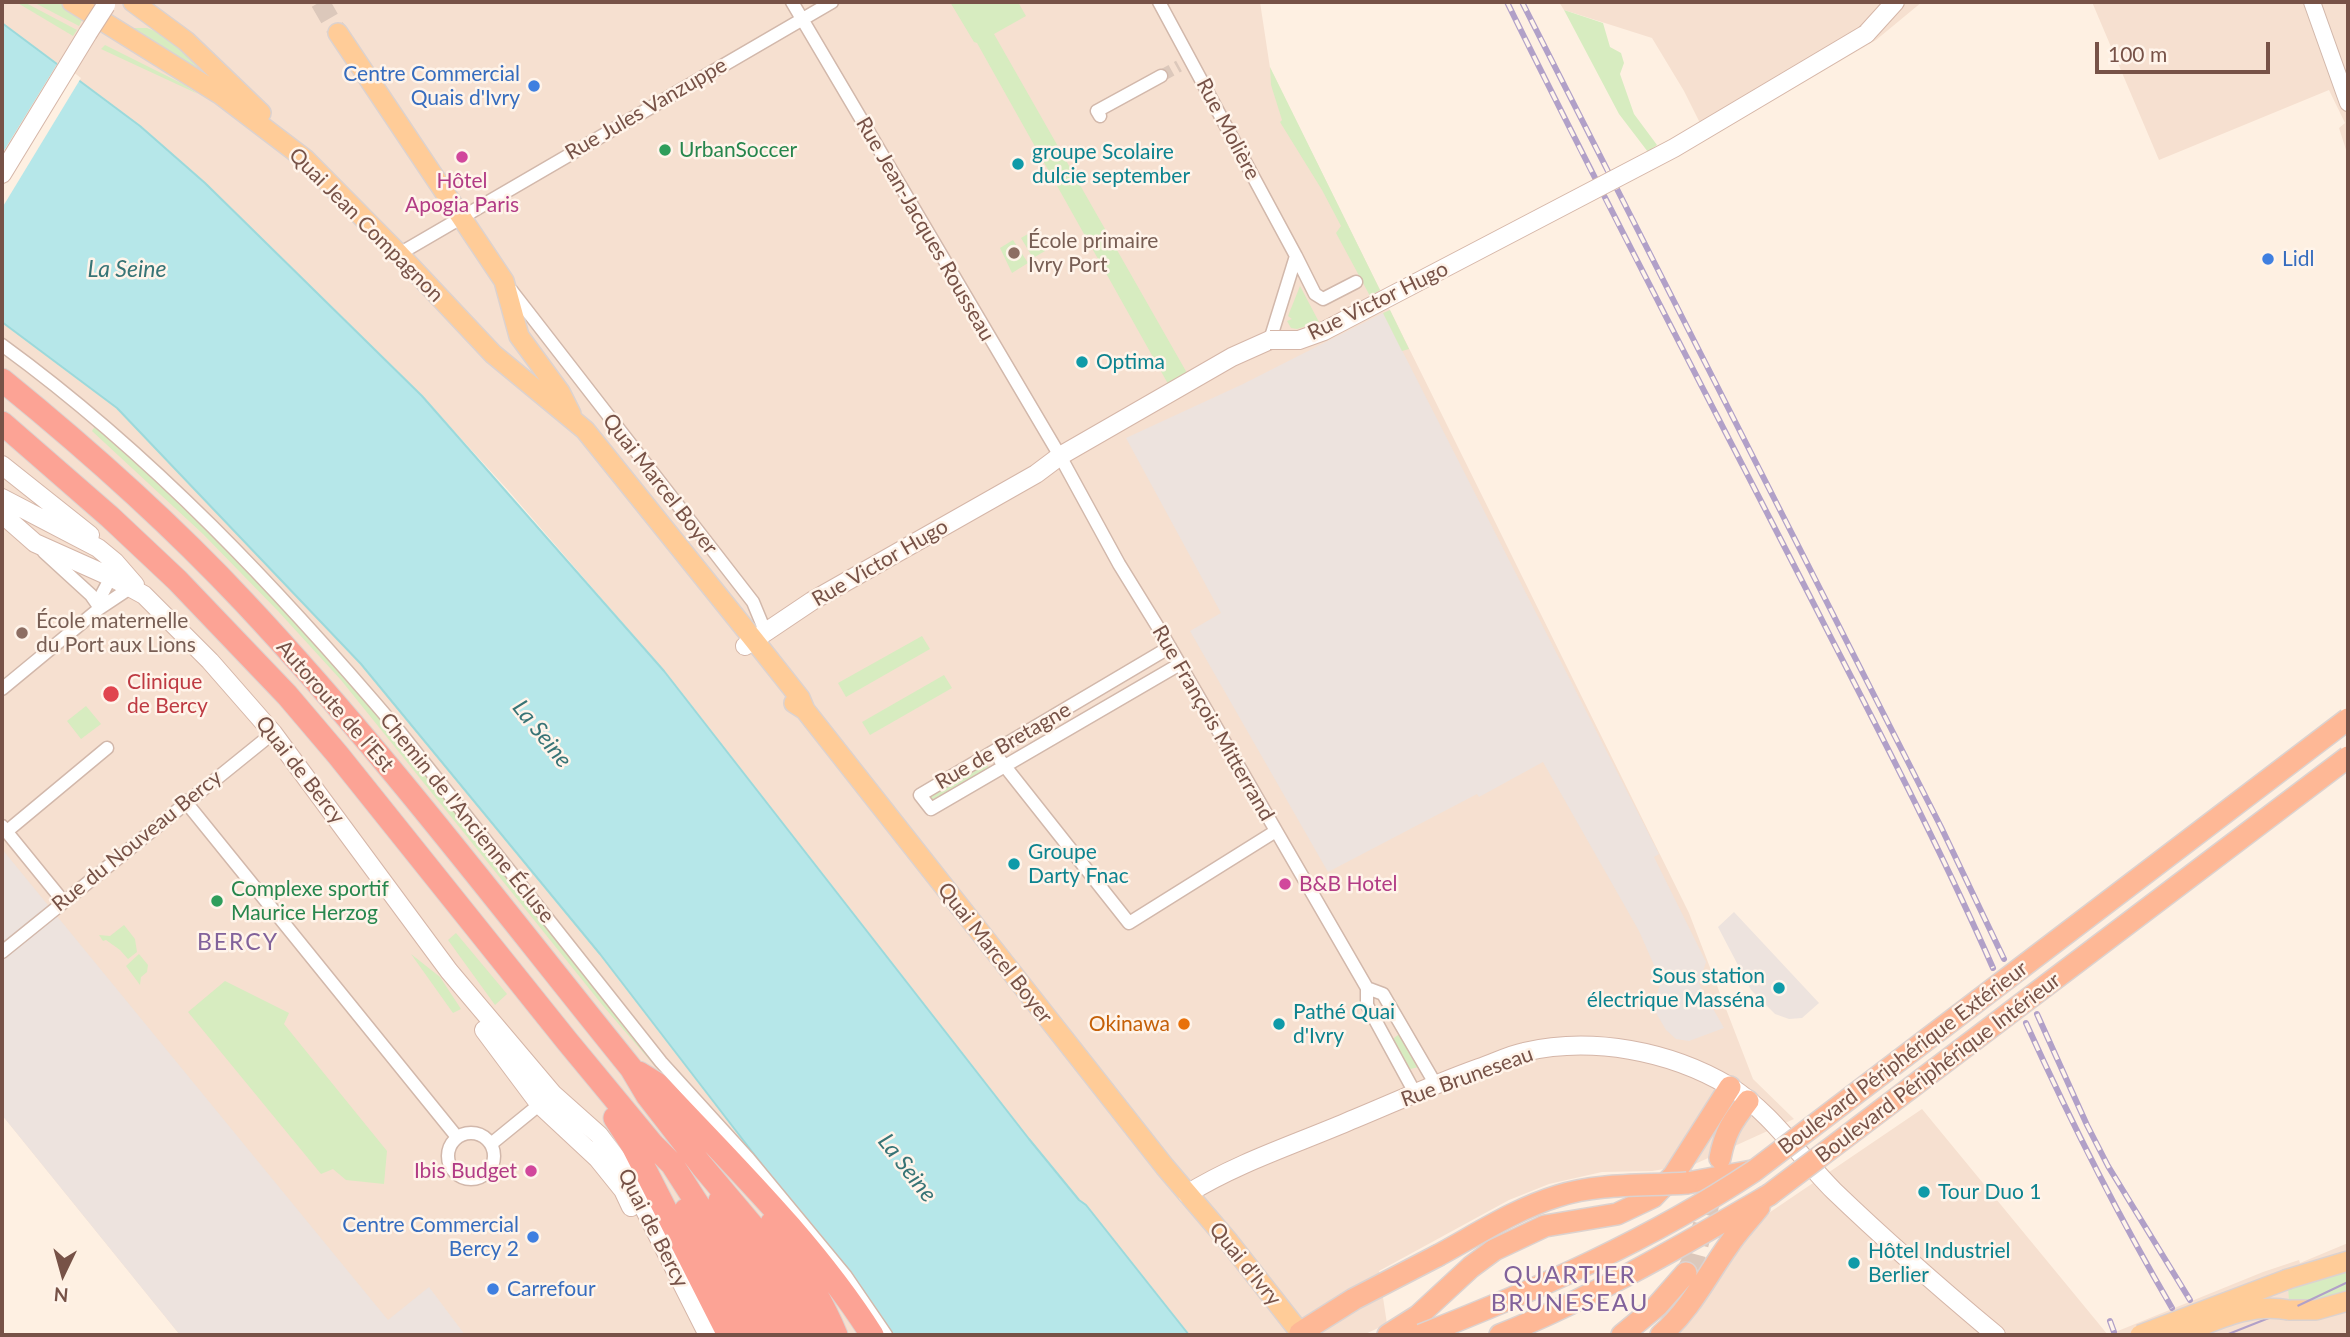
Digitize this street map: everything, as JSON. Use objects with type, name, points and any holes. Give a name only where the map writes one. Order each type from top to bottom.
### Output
[{"type":"highway","name":"Autoroute de l’Est","points":[[2,380],[117,478],[244,603],[367,741],[631,1068]]},
{"type":"highway","name":"Autoroute de l’Est","points":[[2,423],[110,517],[177,580],[286,695],[338,755],[567,1041]]},
{"type":"highway","name":"Boulevard Périphérique Extérieur","points":[[1421,1335],[1615,1252],[1754,1171],[2348,719]]},
{"type":"highway","name":"Boulevard Périphérique Intérieur","points":[[1500,1335],[1620,1280],[1769,1195],[2348,757]]},
{"type":"highway","points":[[567,1041],[685,1182],[722,1242],[770,1335]]},
{"type":"highway","points":[[567,1041],[633,1146],[729,1335]]},
{"type":"highway","points":[[631,1068],[647,1095],[702,1166],[755,1228],[814,1335]]},
{"type":"highway","points":[[631,1068],[657,1083],[803,1241],[872,1335]]},
{"type":"highway","points":[[1388,1335],[1418,1316],[1471,1267],[1494,1250],[1545,1226],[1617,1214],[1663,1189],[1730,1087]]},
{"type":"highway","points":[[1720,1158],[1724,1136],[1748,1101]]},
{"type":"highway","points":[[653,1145],[749,1335]]},
{"type":"highway","points":[[702,1166],[790,1335]]},
{"type":"highway","points":[[1301,1334],[1354,1299],[1534,1205],[1560,1195],[1687,1182],[1754,1171]]},
{"type":"highway","points":[[740,1174],[832,1325]]},
{"type":"highway","points":[[1661,1335],[1696,1296],[1727,1246],[1769,1195]]},
{"type":"highway","points":[[1622,1335],[1657,1306],[1686,1273]]},
{"type":"main road","name":"Quai Jean Compagnon","points":[[72,2],[250,107],[399,254],[493,354],[575,421]]},
{"type":"main road","points":[[133,2],[187,41],[250,107]]},
{"type":"main road","name":"Rue Victor Hugo","points":[[755,639],[793,613],[1036,474],[1060,456],[1232,357],[1270,340],[1299,340],[1324,331],[1674,148],[1866,34],[1895,2]]},
{"type":"main road","points":[[2,174],[107,3]]},
{"type":"main road","points":[[338,33],[504,281],[519,336],[560,392],[575,421]]},
{"type":"main road","name":"Quai Marcel Boyer","points":[[575,421],[695,569],[705,595],[755,639],[785,696],[804,710],[1187,1194]]},
{"type":"main road","points":[[2,465],[88,533],[111,567],[111,577]]},
{"type":"main road","points":[[2,498],[98,548],[115,562],[137,592]]},
{"type":"main road","name":"Quai de Bercy","points":[[2,514],[35,543],[111,577],[137,592],[209,661],[273,733],[449,971],[482,1027],[623,1190],[694,1335]]},
{"type":"main road","name":"Rue Bruneseau","points":[[1187,1194],[1219,1175],[1283,1149],[1432,1077],[1524,1052],[1569,1047],[1617,1048],[1654,1054],[1700,1072],[1730,1087],[1748,1101],[1834,1190],[1923,1273],[1996,1335]]},
{"type":"main road","name":"Quai de Bercy","points":[[546,1099],[599,1135],[623,1167],[708,1335]]},
{"type":"main road","name":"Quai d'Ivry","points":[[1187,1194],[1229,1242],[1301,1334]]},
{"type":"main road","points":[[2140,1335],[2287,1279],[2348,1261]]},
{"type":"main road","points":[[2179,1335],[2244,1311],[2272,1306],[2290,1310],[2316,1310],[2348,1301]]},
{"type":"street","name":"Rue Jean-Jacques Rousseau","points":[[792,2],[1060,456]]},
{"type":"street","name":"Rue Jules Vanzuppe","points":[[399,254],[832,2]]},
{"type":"street","name":"Rue Molière","points":[[1159,2],[1185,63],[1315,294],[1323,299],[1356,282]]},
{"type":"street","points":[[2312,2],[2348,103]]},
{"type":"street","points":[[1100,117],[1097,111],[1141,92],[1161,76]]},
{"type":"street","points":[[1270,340],[1296,256]]},
{"type":"street","name":"Quai Marcel Boyer","points":[[504,281],[753,603],[755,639]]},
{"type":"street","name":"Chemin de l'Ancienne Écluse","points":[[2,345],[111,432],[192,508],[272,588],[355,679],[661,1062],[749,1159],[845,1275],[886,1335]]},
{"type":"street","name":"Rue François Mitterrand","points":[[1060,456],[1119,564],[1180,664],[1367,988],[1367,1005],[1412,1086]]},
{"type":"street","name":"Quai de Bercy","points":[[35,543],[91,595],[100,608]]},
{"type":"street","points":[[100,608],[101,596],[111,577]]},
{"type":"street","points":[[2,689],[100,608],[137,592]]},
{"type":"street","name":"Rue de Bretagne","points":[[1170,647],[920,794],[932,809],[1180,664]]},
{"type":"street","name":"Rue du Nouveau Bercy","points":[[2,952],[185,801],[273,733]]},
{"type":"street","points":[[63,901],[4,829],[107,748]]},
{"type":"street","points":[[994,752],[1129,923],[1276,831]]},
{"type":"street","points":[[185,801],[457,1137]]},
{"type":"street","name":"Rue François Mitterrand","points":[[1367,988],[1383,994],[1432,1077]]},
{"type":"street","points":[[1387,1039],[1405,1029]]},
{"type":"street","points":[[491,1144],[546,1099]]},
{"type":"street","points":[[474,1132],[491,1144],[494,1156],[492,1166],[480,1177],[466,1179],[456,1173],[448,1161],[448,1151],[457,1137],[474,1132]]},
{"type":"shaded area","points":[[2,2],[1260,2],[1270,68],[1689,913],[1753,1079],[1794,1119],[1695,1164],[1652,1171],[1602,1172],[1549,1184],[1509,1200],[1379,1271],[1387,1324],[1363,1335],[1189,1335],[1086,1205],[1079,1201],[1029,1139],[664,671],[507,489],[422,396],[205,183],[140,126],[2,23]]},
{"type":"shaded area","points":[[1559,2],[1922,2],[1876,40],[1708,139],[1684,91],[1652,38],[1564,10]]},
{"type":"shaded area","points":[[2092,2],[2348,2],[2348,156],[2339,128],[2345,123],[2329,90],[2159,160]]},
{"type":"shaded area","points":[[1383,313],[1659,854],[1654,857],[1706,962],[1699,984],[1724,1028],[1689,1041],[1676,1039],[1666,1030],[1654,1004],[1661,981],[1639,931],[1543,762],[1328,872],[1190,631],[1221,613],[1126,438],[1243,384]]},
{"type":"shaded area","points":[[2,322],[117,408],[361,664],[600,954],[893,1335],[180,1335],[2,1115]]},
{"type":"shaded area","points":[[2,849],[388,1320],[429,1287],[465,1335],[180,1335],[2,1115]]},
{"type":"shaded area","points":[[1734,912],[1819,1003],[1802,1018],[1789,1019],[1775,1014],[1751,990],[1718,927]]},
{"type":"shaded area","points":[[1922,1109],[2108,1335],[1670,1335],[1760,1219]]},
{"type":"shaded area","points":[[2348,1243],[2348,1335],[2108,1335],[2263,1272],[2299,1260],[2300,1263]]},
{"type":"green space","points":[[16,2],[24,2],[77,30],[73,36]]},
{"type":"green space","points":[[33,2],[58,2],[85,14],[79,26]]},
{"type":"green space","points":[[950,2],[1018,2],[1026,16],[994,34],[1191,380],[1172,391],[977,43]]},
{"type":"green space","points":[[1564,10],[1603,23],[1610,47],[1621,53],[1624,63],[1620,74],[1634,114],[1657,145],[1648,152],[1619,114]]},
{"type":"green space","points":[[133,28],[147,28],[165,35],[219,84]]},
{"type":"green space","points":[[105,45],[183,84],[198,94],[101,49]]},
{"type":"green space","points":[[1270,67],[1380,290],[1370,296],[1336,233],[1341,226],[1280,122],[1282,120],[1271,85]]},
{"type":"green space","points":[[1033,231],[1045,251],[1033,258],[1021,238]]},
{"type":"green space","points":[[1013,240],[1028,263],[1012,273],[1000,248]]},
{"type":"green space","points":[[1300,286],[1319,322],[1297,329],[1291,328],[1287,321],[1292,319],[1288,316]]},
{"type":"green space","points":[[1390,310],[1409,349],[1402,351],[1383,313]]},
{"type":"green space","points":[[97,423],[209,526],[365,698],[606,998],[666,1079],[604,1007],[341,680],[203,534],[92,431]]},
{"type":"green space","points":[[922,636],[930,649],[846,697],[838,683]]},
{"type":"green space","points":[[944,675],[952,688],[870,735],[862,722]]},
{"type":"green space","points":[[86,706],[101,724],[81,739],[67,721]]},
{"type":"green space","points":[[983,762],[990,768],[933,803],[929,796]]},
{"type":"green space","points":[[124,925],[135,939],[137,952],[128,959],[99,935],[110,936]]},
{"type":"green space","points":[[456,933],[507,994],[495,1005],[448,940]]},
{"type":"green space","points":[[139,954],[148,965],[140,985],[126,966]]},
{"type":"green space","points":[[411,954],[440,977],[461,1009],[453,1013]]},
{"type":"green space","points":[[225,981],[289,1013],[284,1024],[387,1151],[384,1184],[346,1180],[333,1169],[321,1174],[188,1012]]},
{"type":"green space","points":[[1398,1035],[1401,1035],[1419,1067],[1410,1069],[1394,1042]]},
{"type":"green space","points":[[2348,1266],[2348,1296],[2334,1301],[2289,1302],[2288,1284]]},
{"type":"water","name":"La Seine","points":[[2,23],[140,126],[205,183],[422,396],[664,671],[1029,1139],[1086,1205],[1189,1335],[893,1335],[600,954],[361,664],[117,408],[2,322]]},
{"type":"pier","points":[[59,61],[81,78],[2,208],[2,154]]},
{"type":"tunnel","points":[[320,2],[338,33]]},
{"type":"tunnel","points":[[1161,76],[1179,66]]},
{"type":"tunnel","points":[[1686,1273],[1695,1256],[1714,1185]]},
{"type":"tram line","points":[[2226,1335],[2289,1310],[2348,1282]]},
{"type":"railway","points":[[1507,2],[1890,753],[1993,968]]},
{"type":"railway","points":[[1522,2],[1941,827],[2004,959]]},
{"type":"railway","points":[[2037,1014],[2108,1166],[2190,1300]]},
{"type":"railway","points":[[2026,1023],[2095,1167],[2172,1308]]},
{"type":"railway","points":[[2110,1321],[2114,1332]]},
{"type":"place","name":"Centre Commercial Quais d'Ivry","points":[[534,86]]},
{"type":"place","name":"UrbanSoccer","points":[[665,150]]},
{"type":"place","name":"Hôtel Apogia Paris","points":[[462,157]]},
{"type":"place","name":"groupe Scolaire dulcie september","points":[[1018,164]]},
{"type":"place","name":"École primaire Ivry Port","points":[[1014,253]]},
{"type":"place","name":"Lidl","points":[[2268,259]]},
{"type":"place","name":"Optima","points":[[1082,362]]},
{"type":"place","name":"École maternelle du Port aux Lions","points":[[22,633]]},
{"type":"place","name":"Clinique de Bercy","points":[[111,694]]},
{"type":"place","name":"Groupe Darty Fnac","points":[[1014,864]]},
{"type":"place","name":"B&B Hotel","points":[[1285,884]]},
{"type":"place","name":"Complexe sportif Maurice Herzog","points":[[217,901]]},
{"type":"place","name":"Sous station électrique Masséna","points":[[1779,988]]},
{"type":"place","name":"Okinawa","points":[[1184,1024]]},
{"type":"place","name":"Pathé Quai d'Ivry","points":[[1279,1024]]},
{"type":"place","name":"Ibis Budget","points":[[531,1171]]},
{"type":"place","name":"Tour Duo 1","points":[[1924,1192]]},
{"type":"place","name":"Centre Commercial Bercy 2","points":[[533,1237]]},
{"type":"place","name":"Hôtel Industriel Berlier","points":[[1854,1263]]},
{"type":"place","name":"Carrefour","points":[[493,1289]]},
{"type":"district","name":"BERCY","points":[[238,943]]},
{"type":"district","name":"QUARTIER BRUNESEAU","points":[[1570,1289]]}]
